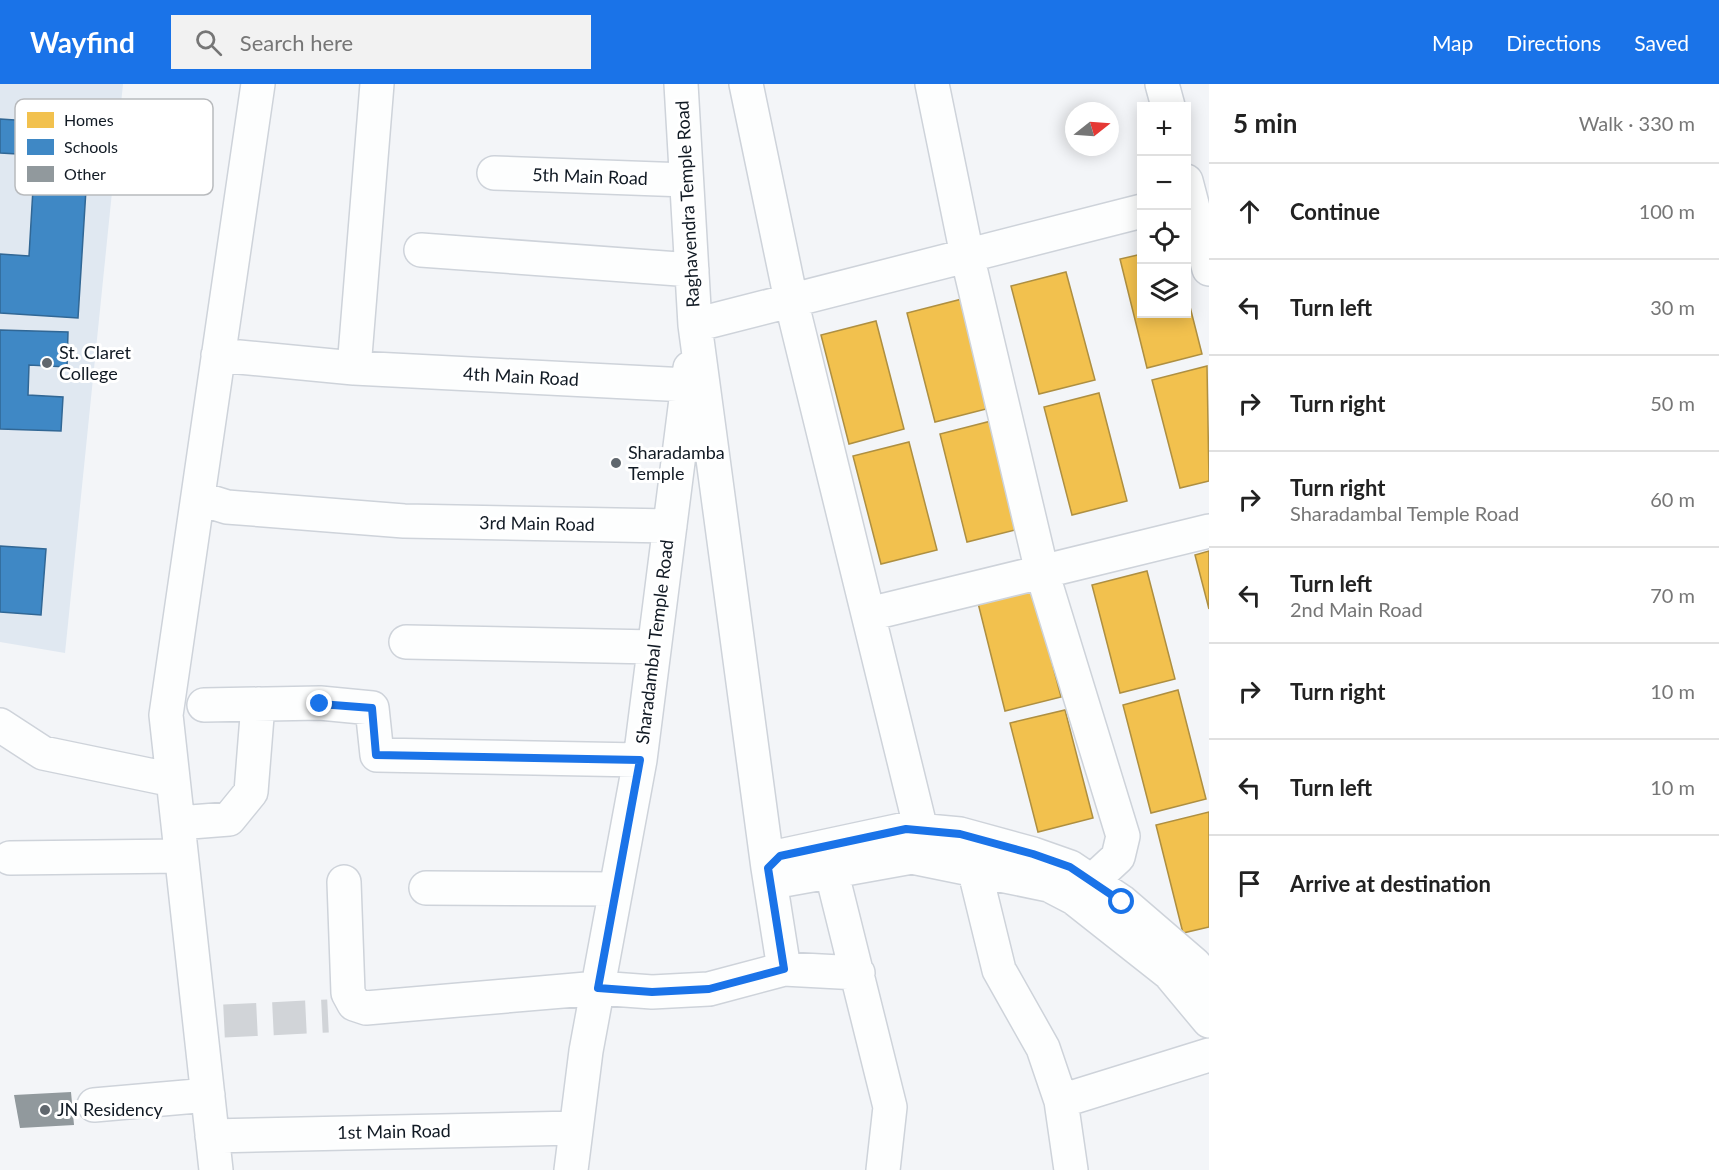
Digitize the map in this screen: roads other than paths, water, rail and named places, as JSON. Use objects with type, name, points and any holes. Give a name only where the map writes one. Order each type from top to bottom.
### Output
[{"type":"street","points":[[216,1170],[208,1095],[212,1022],[181,856],[166,715],[258,84]]},
{"type":"street","points":[[354,368],[377,84]]},
{"type":"street","name":"Raghavendra Temple Road","points":[[681,84],[695,325]]},
{"type":"street","points":[[746,84],[792,300],[921,830]]},
{"type":"street","points":[[932,84],[967,255],[1042,572],[1123,836],[1118,856],[1091,882]]},
{"type":"street","points":[[1162,84],[1167,102]]},
{"type":"street","name":"5th Main Road","points":[[494,173],[686,180]]},
{"type":"street","points":[[1193,193],[1209,269]]},
{"type":"street","points":[[784,969],[768,868],[695,325],[1137,212]]},
{"type":"street","points":[[421,250],[692,270]]},
{"type":"street","name":"Sharadambal Temple Road","points":[[571,1170],[586,1051],[640,760],[695,325]]},
{"type":"street","name":"4th Main Road","points":[[218,354],[354,368],[687,385]]},
{"type":"street","name":"3rd Main Road","points":[[198,498],[227,507],[404,521],[670,526]]},
{"type":"street","points":[[869,614],[1209,531]]},
{"type":"street","points":[[406,642],[654,647]]},
{"type":"street","points":[[178,823],[229,819],[238,812],[251,792],[258,704]]},
{"type":"street","points":[[204,705],[320,704],[372,708],[376,755],[640,760]]},
{"type":"street","points":[[0,725],[43,753],[173,780]]},
{"type":"street","points":[[768,868],[780,856],[906,829],[960,834],[1033,854],[1070,867],[1122,902],[1197,972],[1209,1021]]},
{"type":"street","points":[[10,858],[181,856]]},
{"type":"street","points":[[768,868],[784,880],[832,874],[912,857],[1049,885],[1197,972]]},
{"type":"street","points":[[974,868],[999,970],[1043,1048],[1061,1101],[1071,1170]]},
{"type":"street","points":[[832,874],[890,1107],[883,1170]]},
{"type":"street","points":[[344,882],[348,993],[354,1004],[366,1008],[598,988],[652,992],[709,989],[784,969],[858,973]]},
{"type":"street","points":[[426,888],[616,889]]},
{"type":"street","points":[[1061,1101],[1209,1055]]},
{"type":"street","points":[[94,1105],[208,1095]]},
{"type":"street","name":"1st Main Road","points":[[212,1136],[576,1128]]},
{"type":"tunnel","points":[[224,1021],[328,1016]]},
{"type":"place","name":"St. Claret College","points":[[47,363]]},
{"type":"place","name":"Sharadamba Temple","points":[[616,463]]},
{"type":"place","name":"JN Residency","points":[[45,1110]]}]
